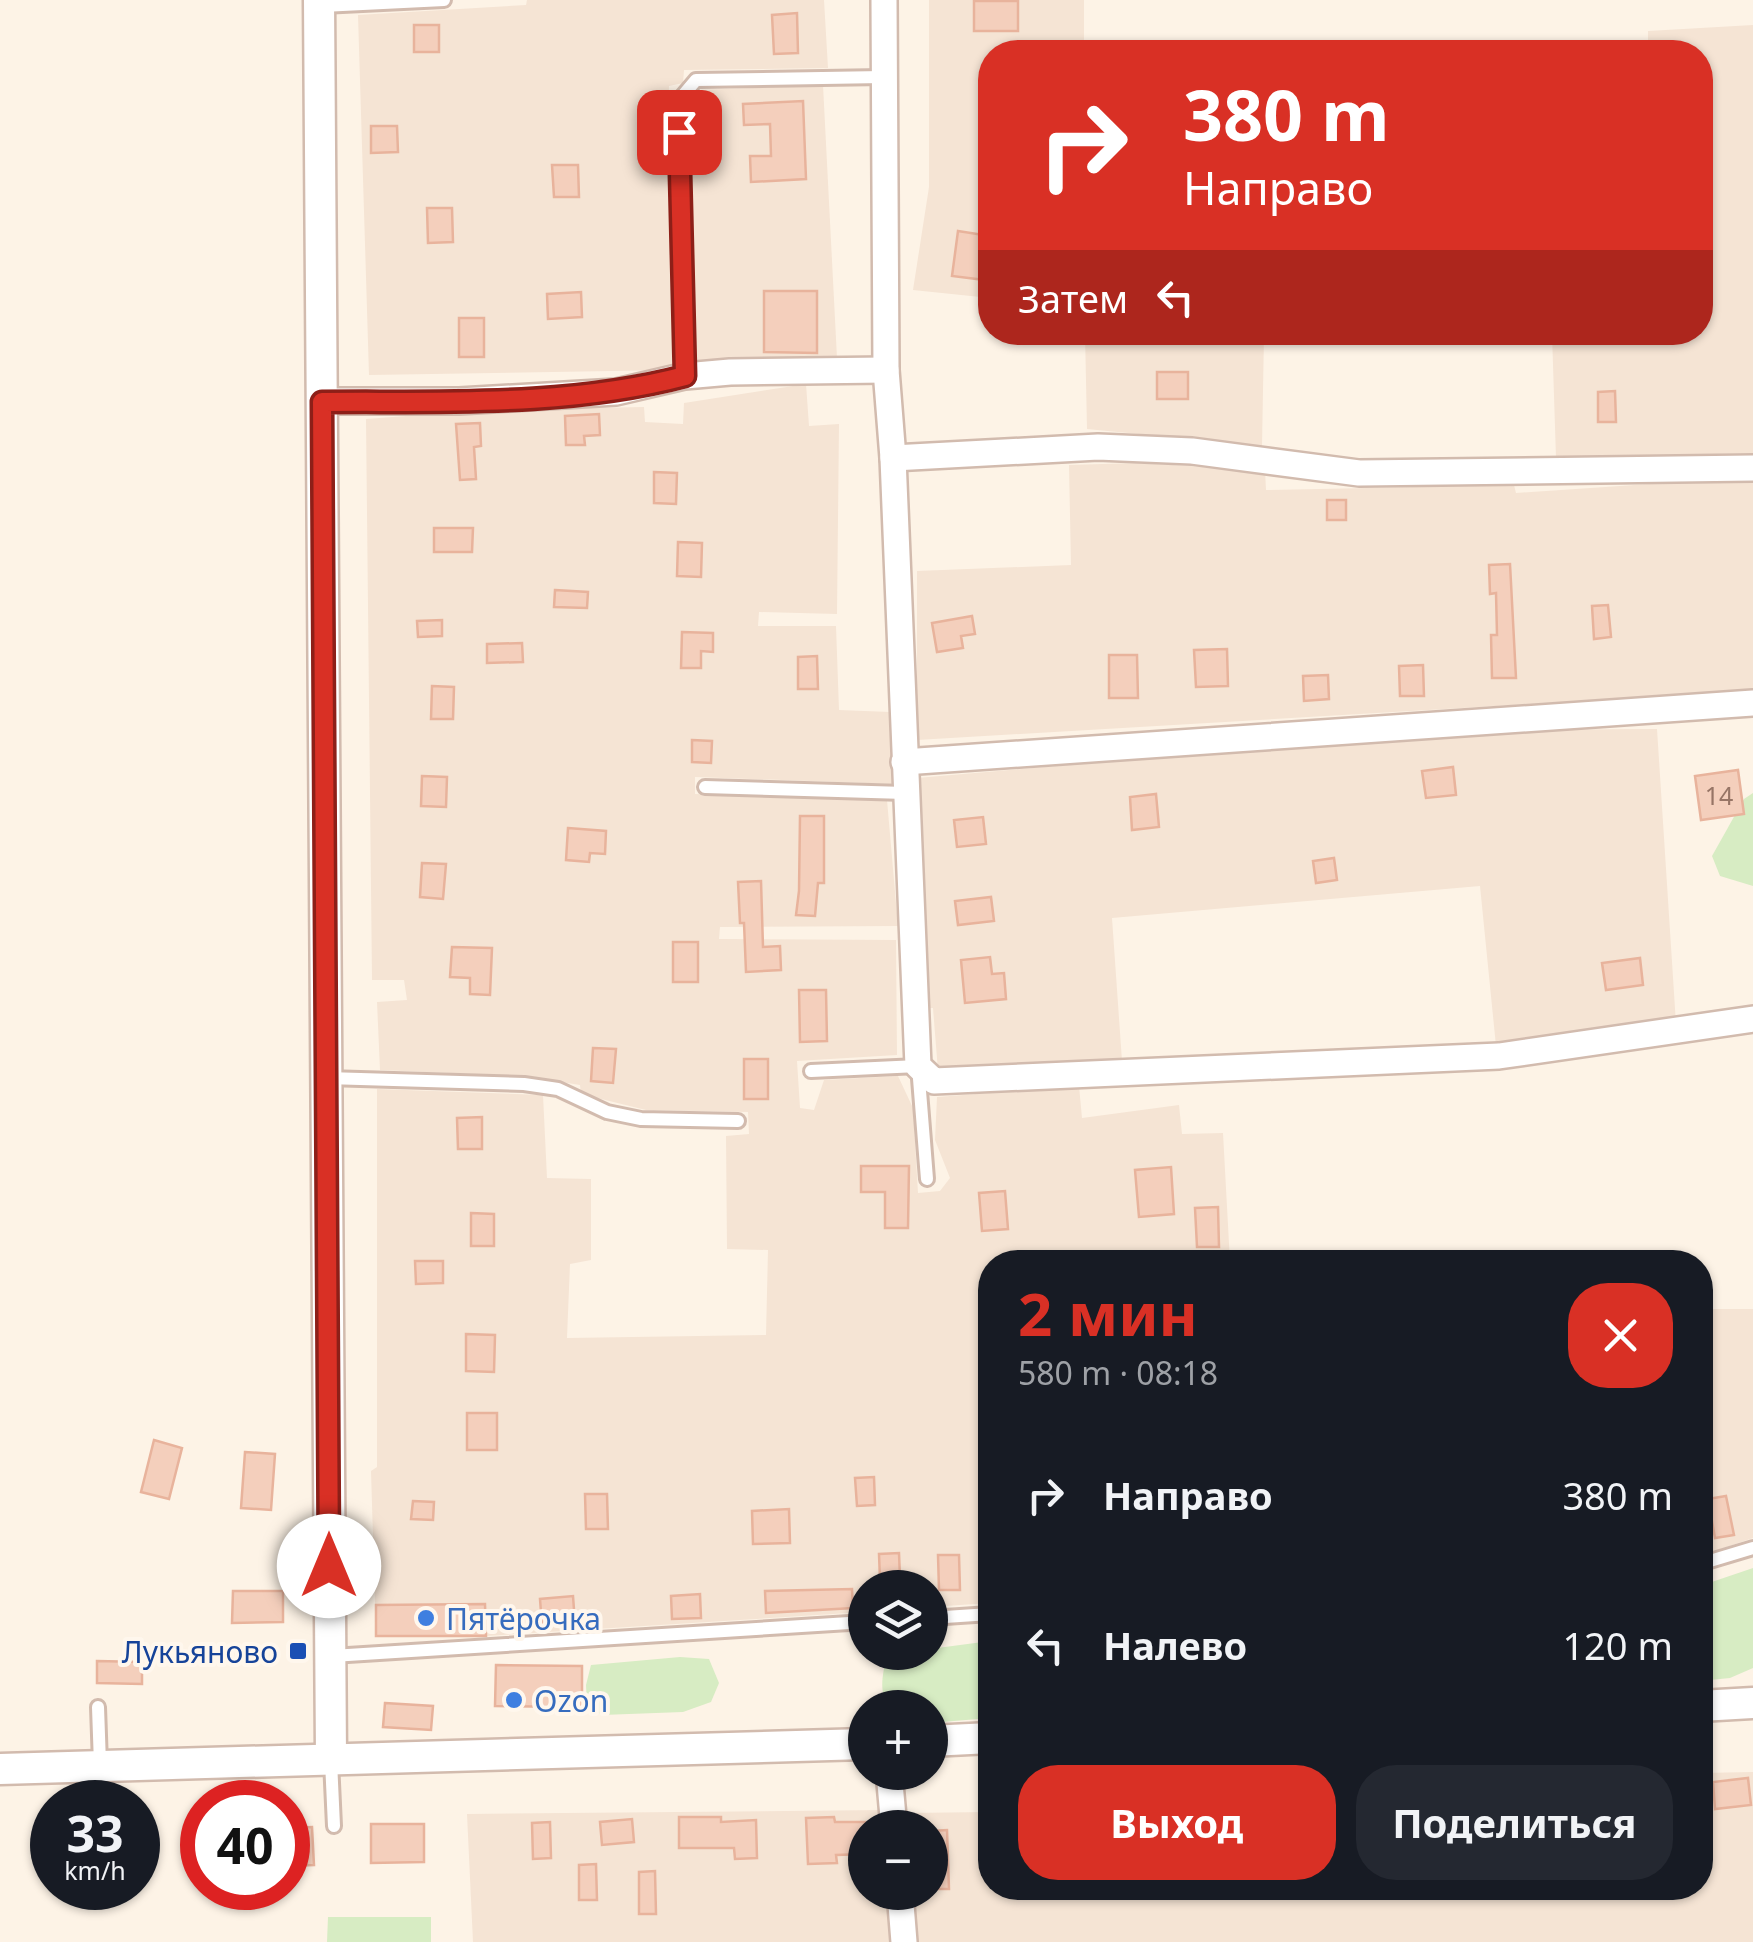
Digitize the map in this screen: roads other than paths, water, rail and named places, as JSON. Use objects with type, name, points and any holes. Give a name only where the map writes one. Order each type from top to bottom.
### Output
[{"type":"street","points":[[884,0],[886,370],[918,1066],[934,1081],[1499,1056],[1753,1019]]},
{"type":"street","points":[[319,3],[331,1758]]},
{"type":"street","points":[[322,402],[616,392],[685,376],[730,372],[886,370]]},
{"type":"street","points":[[893,458],[1098,447],[1192,451],[1360,473],[1753,468]]},
{"type":"street","points":[[904,762],[1753,702]]},
{"type":"street","points":[[1713,1705],[1753,1703]]},
{"type":"street","points":[[948,1740],[978,1739]]},
{"type":"street","points":[[0,1769],[848,1745]]},
{"type":"street","points":[[901,1910],[904,1942]]},
{"type":"lane","points":[[319,3],[444,0]]},
{"type":"lane","points":[[685,376],[679,100],[696,80],[883,78]]},
{"type":"lane","points":[[705,787],[905,793]]},
{"type":"lane","points":[[810,1071],[918,1066],[928,1178]]},
{"type":"lane","points":[[326,1078],[524,1084],[558,1089],[606,1112],[641,1119],[738,1121]]},
{"type":"lane","points":[[1713,1560],[1753,1548]]},
{"type":"lane","points":[[948,1617],[978,1615]]},
{"type":"lane","points":[[330,1656],[848,1623]]},
{"type":"lane","points":[[98,1707],[100,1767]]},
{"type":"lane","points":[[331,1758],[334,1826]]},
{"type":"place","name":"Пятёрочка","points":[[426,1618]]},
{"type":"place","name":"Лукьяново","points":[[298,1651]]},
{"type":"place","name":"Ozon","points":[[514,1700]]}]
